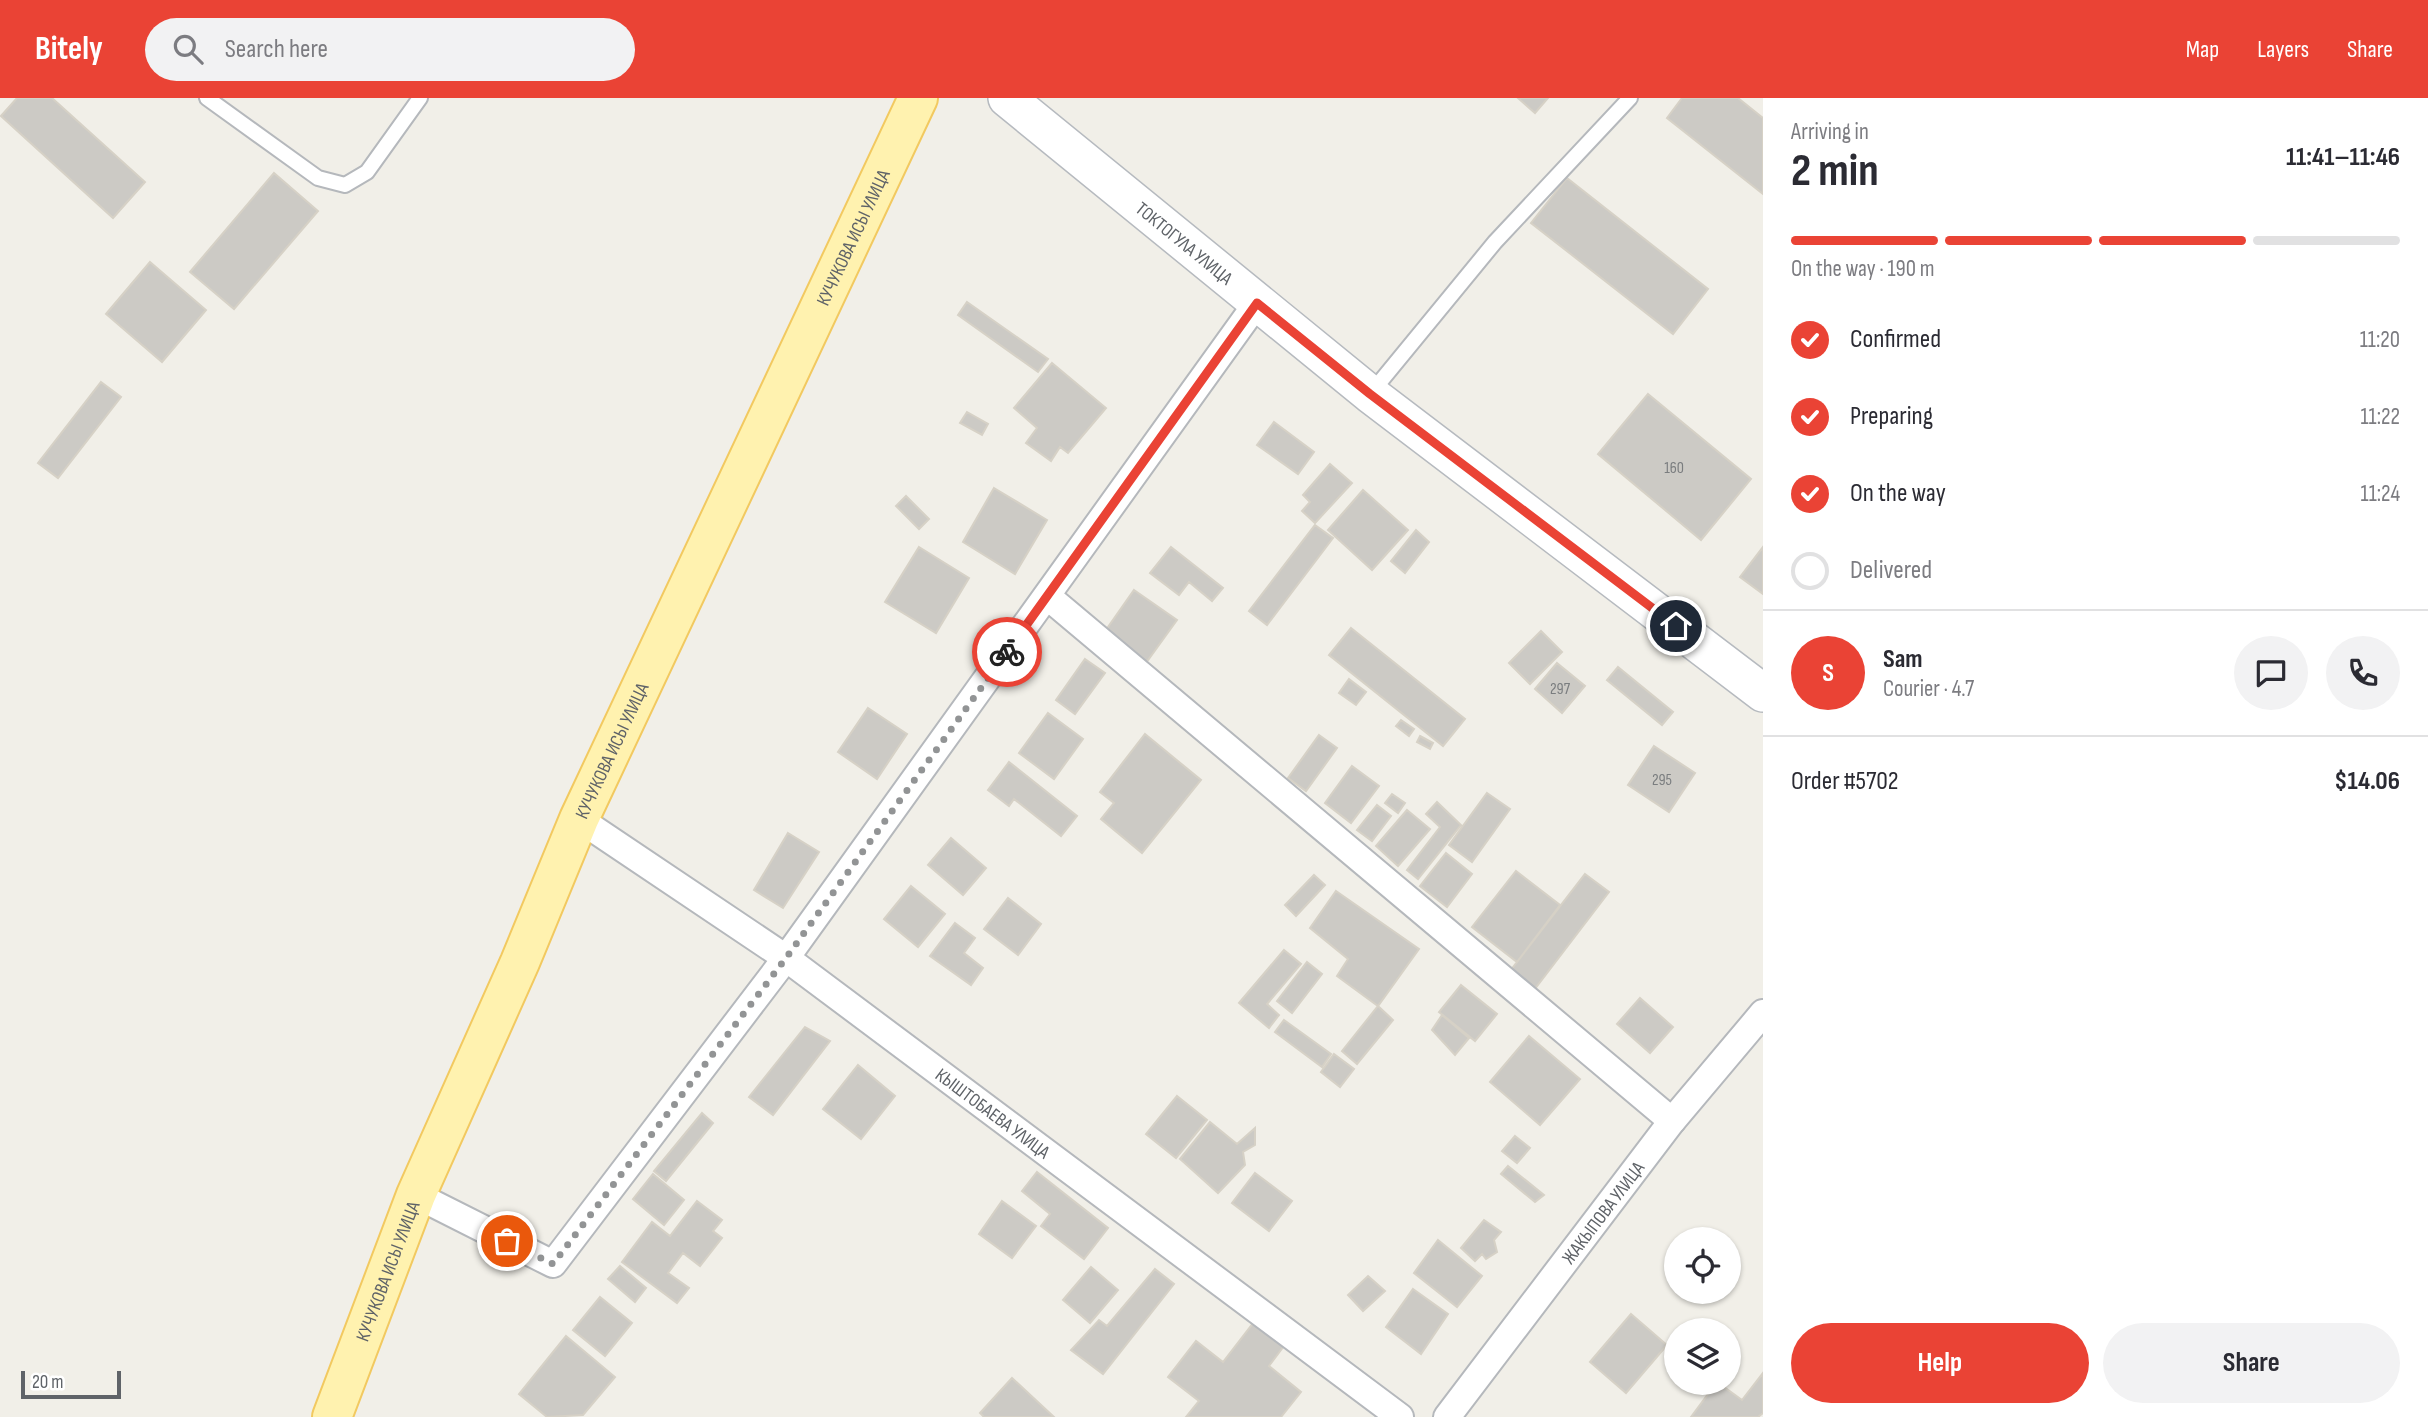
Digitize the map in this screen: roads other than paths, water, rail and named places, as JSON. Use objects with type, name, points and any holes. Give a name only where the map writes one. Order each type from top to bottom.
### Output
[{"type":"main road","name":"КУЧУКОВА ИСЫ УЛИЦА","points":[[332,1417],[416,1195],[520,962],[579,819],[918,98]]},
{"type":"main road","name":"ТОКТОГУЛА УЛИЦА","points":[[1007,98],[1370,394],[1763,692]]},
{"type":"street","points":[[416,1195],[553,1264],[786,958],[1257,303]]},
{"type":"street","points":[[1047,596],[1672,1121]]},
{"type":"street","name":"КЫШТОБАЕВА УЛИЦА","points":[[579,819],[786,958],[1400,1417]]},
{"type":"street","name":"ЖАКЫПОВА УЛИЦА","points":[[1447,1417],[1672,1121],[1763,1013]]},
{"type":"lane","points":[[207,98],[318,178],[345,185],[367,172],[420,98]]},
{"type":"lane","points":[[1370,394],[1495,242],[1630,98]]}]
